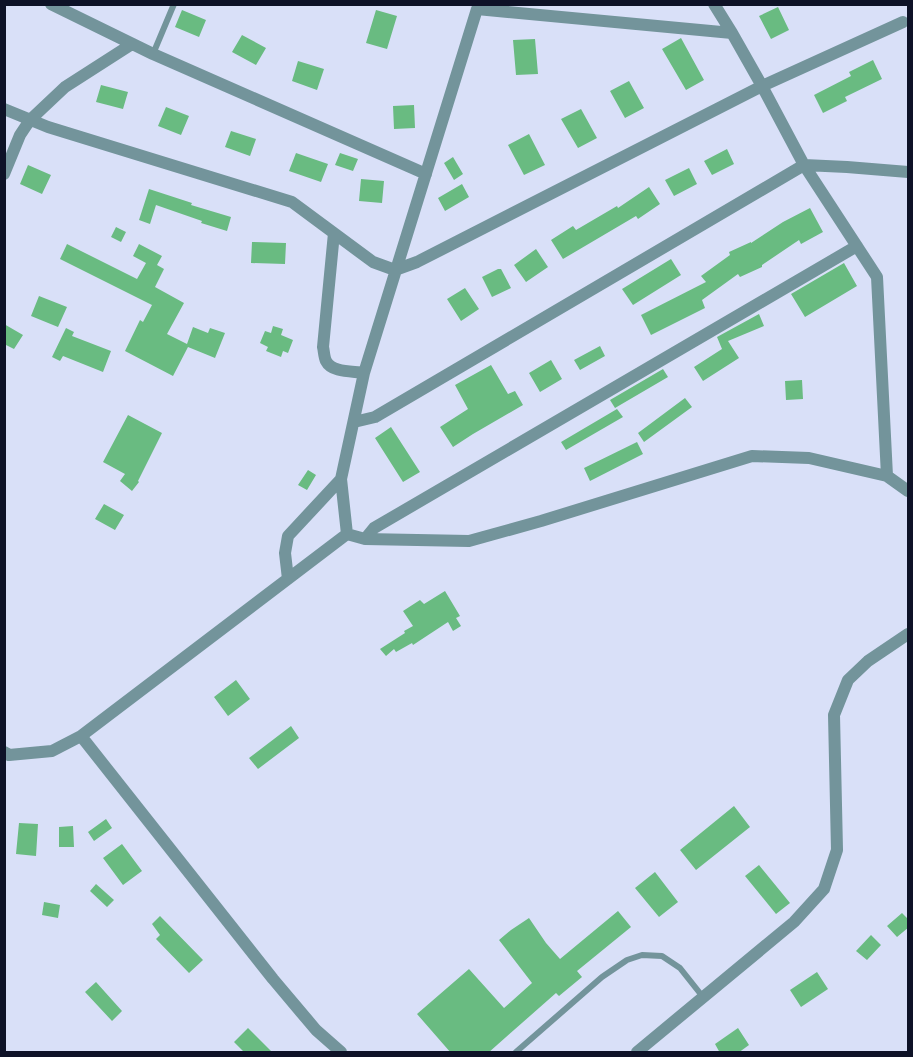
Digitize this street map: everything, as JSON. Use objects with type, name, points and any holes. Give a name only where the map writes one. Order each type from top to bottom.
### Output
[{"type":"street","points":[[51,4],[153,54],[426,174]]},
{"type":"street","points":[[714,4],[762,86],[804,165],[877,277],[887,476]]},
{"type":"street","points":[[347,534],[341,479],[364,373],[475,7],[732,33]]},
{"type":"street","points":[[4,109],[48,128],[292,202],[373,262],[395,270],[417,262],[762,86],[903,22]]},
{"type":"street","points":[[4,174],[20,135],[30,120],[65,87],[132,44]]},
{"type":"street","points":[[354,422],[375,417],[804,165],[847,166],[909,172]]},
{"type":"street","points":[[334,233],[323,346],[325,360],[329,366],[364,373]]},
{"type":"street","points":[[365,538],[374,528],[857,246]]},
{"type":"street","points":[[6,757],[52,751],[81,736],[347,534],[365,538],[469,542],[752,456],[809,458],[887,476],[909,491]]},
{"type":"street","points":[[288,579],[285,553],[288,536],[341,479]]},
{"type":"street","points":[[637,1053],[795,922],[824,889],[837,850],[834,715],[848,680],[868,661],[909,634]]},
{"type":"street","points":[[81,736],[273,979],[316,1030],[341,1053]]},
{"type":"lane","points":[[153,54],[174,4]]},
{"type":"lane","points":[[516,1053],[602,977],[627,960],[642,955],[662,956],[680,968],[703,997]]},
{"type":"building","points":[[778,7],[789,30],[771,39],[759,16]]},
{"type":"building","points":[[182,10],[206,20],[199,37],[175,27]]},
{"type":"building","points":[[376,10],[397,16],[387,49],[366,43]]},
{"type":"building","points":[[242,35],[266,48],[256,65],[232,52]]},
{"type":"building","points":[[681,38],[704,80],[686,90],[662,49]]},
{"type":"building","points":[[535,39],[538,74],[516,75],[513,40]]},
{"type":"building","points":[[873,60],[882,79],[845,97],[847,101],[823,113],[814,95],[851,76],[849,72]]},
{"type":"building","points":[[298,61],[324,69],[317,90],[292,81]]},
{"type":"building","points":[[629,81],[644,108],[625,118],[610,91]]},
{"type":"building","points":[[101,85],[128,92],[123,109],[96,102]]},
{"type":"building","points":[[414,105],[415,128],[394,129],[393,106]]},
{"type":"building","points":[[166,107],[189,116],[181,135],[158,126]]},
{"type":"building","points":[[581,109],[597,138],[578,148],[561,119]]},
{"type":"building","points":[[231,131],[256,139],[250,156],[225,147]]},
{"type":"building","points":[[529,134],[545,165],[524,175],[508,145]]},
{"type":"building","points":[[727,149],[734,164],[712,175],[704,161]]},
{"type":"building","points":[[296,153],[328,164],[321,182],[289,171]]},
{"type":"building","points":[[340,153],[358,159],[353,171],[335,165]]},
{"type":"building","points":[[453,157],[463,174],[454,180],[444,163]]},
{"type":"building","points":[[28,165],[51,175],[42,194],[20,184]]},
{"type":"building","points":[[689,168],[697,184],[674,196],[665,180]]},
{"type":"building","points":[[361,179],[384,181],[382,203],[359,201]]},
{"type":"building","points":[[462,184],[469,197],[445,211],[438,198]]},
{"type":"building","points":[[649,187],[660,204],[638,219],[636,216],[563,259],[551,240],[573,226],[576,230],[617,206],[618,208]]},
{"type":"building","points":[[149,189],[231,217],[227,231],[156,205],[150,224],[139,220]]},
{"type":"building","points":[[810,208],[823,232],[801,244],[799,240],[762,267],[740,277],[738,274],[702,300],[705,308],[651,335],[641,315],[706,282],[701,276],[730,255],[729,252],[751,243]]},
{"type":"building","points":[[116,227],[126,232],[121,242],[111,237]]},
{"type":"building","points":[[252,242],[286,243],[285,264],[251,263]]},
{"type":"building","points":[[67,244],[137,279],[146,263],[133,256],[139,244],[162,256],[157,265],[164,269],[155,287],[184,303],[167,334],[187,344],[193,327],[208,333],[210,328],[225,333],[215,358],[188,347],[173,376],[125,351],[140,320],[143,322],[152,305],[60,259]]},
{"type":"building","points":[[536,249],[548,267],[526,282],[514,265]]},
{"type":"building","points":[[671,259],[681,275],[633,305],[622,289]]},
{"type":"building","points":[[844,263],[857,286],[805,317],[791,294]]},
{"type":"building","points":[[501,269],[511,288],[492,297],[482,277]]},
{"type":"building","points":[[465,288],[479,309],[461,321],[447,299]]},
{"type":"building","points":[[39,296],[67,307],[58,327],[31,316]]},
{"type":"building","points":[[759,314],[764,326],[728,341],[739,358],[703,381],[694,367],[722,349],[717,337]]},
{"type":"building","points":[[4,324],[23,335],[14,349],[4,344]]},
{"type":"building","points":[[273,326],[283,329],[281,335],[293,340],[288,353],[283,351],[281,357],[266,351],[268,347],[260,343],[265,331],[271,333]]},
{"type":"building","points":[[66,328],[74,332],[72,336],[111,351],[103,372],[63,356],[60,361],[52,357]]},
{"type":"building","points":[[600,346],[605,356],[580,370],[574,360]]},
{"type":"building","points":[[551,360],[562,379],[540,392],[529,373]]},
{"type":"building","points":[[491,365],[508,394],[515,391],[523,405],[453,447],[440,427],[468,409],[455,385]]},
{"type":"building","points":[[663,369],[668,377],[615,408],[610,400]]},
{"type":"building","points":[[802,380],[803,399],[786,400],[785,381]]},
{"type":"building","points":[[685,398],[692,407],[644,442],[638,433]]},
{"type":"building","points":[[617,409],[623,417],[566,450],[561,442]]},
{"type":"building","points":[[128,415],[162,433],[139,482],[132,491],[120,481],[125,474],[103,462]]},
{"type":"building","points":[[391,427],[420,472],[403,482],[375,438]]},
{"type":"building","points":[[637,442],[643,454],[590,481],[584,468]]},
{"type":"building","points":[[308,470],[316,475],[307,490],[298,485]]},
{"type":"building","points":[[104,504],[124,515],[115,530],[95,519]]},
{"type":"building","points":[[445,591],[460,616],[456,618],[461,626],[453,631],[448,622],[413,645],[412,643],[396,652],[394,649],[386,656],[380,649],[413,626],[403,611],[420,600],[424,604]]},
{"type":"building","points":[[236,680],[250,699],[228,716],[214,697]]},
{"type":"building","points":[[291,726],[299,738],[258,769],[249,758]]},
{"type":"building","points":[[734,806],[750,827],[696,870],[680,850]]},
{"type":"building","points":[[106,819],[112,828],[94,841],[88,832]]},
{"type":"building","points":[[19,823],[38,824],[36,856],[16,854]]},
{"type":"building","points":[[73,826],[74,847],[59,847],[59,827]]},
{"type":"building","points":[[122,844],[142,871],[123,885],[103,858]]},
{"type":"building","points":[[759,865],[790,903],[776,914],[745,876]]},
{"type":"building","points":[[655,872],[678,902],[659,917],[635,888]]},
{"type":"building","points":[[96,884],[114,900],[107,907],[90,891]]},
{"type":"building","points":[[44,902],[60,905],[58,918],[42,915]]},
{"type":"building","points":[[618,911],[631,927],[577,971],[582,977],[559,996],[556,993],[488,1053],[451,1053],[417,1014],[469,969],[504,1008],[532,983],[499,940],[529,918],[560,959]]},
{"type":"building","points":[[902,913],[909,920],[909,927],[897,937],[887,926]]},
{"type":"building","points":[[160,916],[203,960],[189,973],[156,939],[160,935],[152,924]]},
{"type":"building","points":[[871,935],[881,945],[867,960],[856,951]]},
{"type":"building","points":[[817,972],[828,989],[801,1007],[790,990]]},
{"type":"building","points":[[96,982],[122,1011],[112,1021],[85,992]]},
{"type":"building","points":[[248,1028],[273,1053],[245,1053],[234,1042]]},
{"type":"building","points":[[738,1028],[749,1045],[738,1053],[720,1053],[715,1044]]}]
